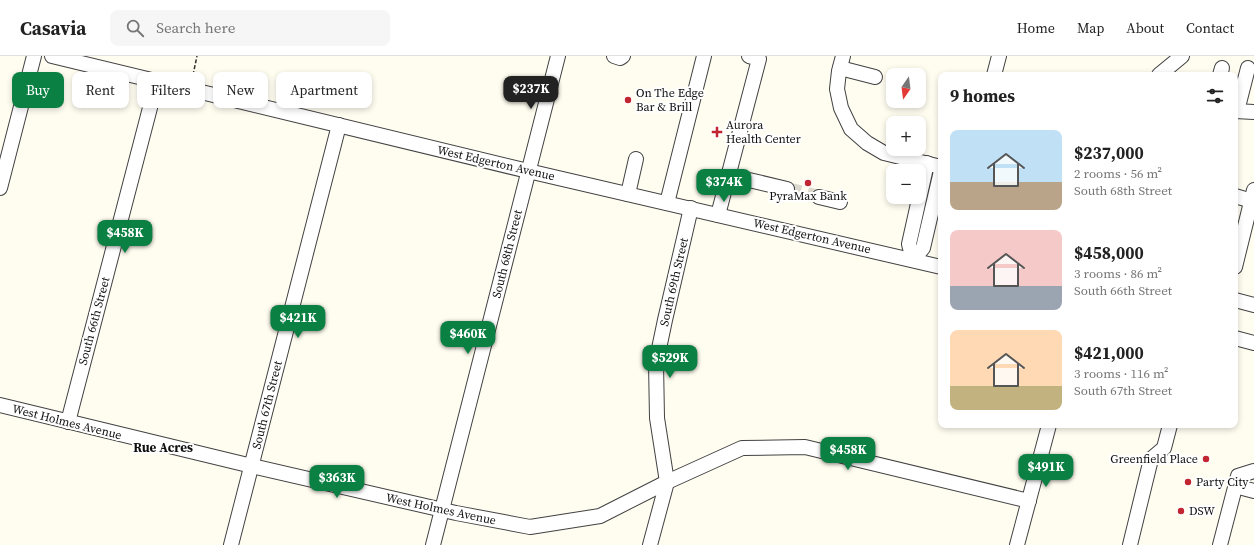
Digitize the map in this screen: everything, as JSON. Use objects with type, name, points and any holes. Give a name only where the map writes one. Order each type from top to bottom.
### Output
[{"type":"street","points":[[0,188],[34,56]]},
{"type":"street","name":"West Edgerton Avenue","points":[[52,56],[137,76]]},
{"type":"street","name":"South 68th Street","points":[[433,545],[558,56]]},
{"type":"street","points":[[614,56],[620,58],[623,56]]},
{"type":"street","points":[[667,203],[704,56]]},
{"type":"street","points":[[718,215],[759,59],[749,56]]},
{"type":"street","points":[[995,72],[999,56]]},
{"type":"street","points":[[1163,72],[1182,56]]},
{"type":"street","points":[[875,77],[842,62],[837,89],[841,108],[851,129],[867,143],[884,153],[938,166]]},
{"type":"street","points":[[1238,104],[1248,68]]},
{"type":"street","name":"West Edgerton Avenue","points":[[205,93],[528,171],[938,266]]},
{"type":"street","name":"South 66th Street","points":[[68,422],[150,108]]},
{"type":"street","points":[[1238,111],[1254,112]]},
{"type":"street","name":"South 67th Street","points":[[231,545],[339,125]]},
{"type":"street","points":[[628,194],[636,159]]},
{"type":"street","points":[[913,260],[909,244],[927,163]]},
{"type":"street","points":[[749,180],[787,189]]},
{"type":"street","points":[[913,260],[923,248],[938,184]]},
{"type":"street","points":[[1238,196],[1253,195],[1238,256]]},
{"type":"street","points":[[819,197],[840,202]]},
{"type":"street","name":"South 69th Street","points":[[650,545],[667,482],[657,418],[656,363],[691,208]]},
{"type":"street","points":[[1238,301],[1254,305]]},
{"type":"street","points":[[1238,339],[1254,343]]},
{"type":"street","name":"West Holmes Avenue","points":[[0,405],[442,510],[530,527],[600,516],[667,482],[742,448],[805,447],[1029,501]]},
{"type":"street","points":[[1018,545],[1048,428]]},
{"type":"street","points":[[1130,545],[1151,459],[1164,448],[1169,428]]},
{"type":"street","points":[[1220,545],[1238,476],[1254,471]]},
{"type":"street","points":[[1235,486],[1254,491]]},
{"type":"path","points":[[194,72],[198,56]]},
{"type":"tunnel","points":[[787,189],[819,197]]},
{"type":"place","name":"On The Edge Bar & Brill","points":[[628,100]]},
{"type":"place","name":"Aurora Health Center","points":[[717,132]]},
{"type":"place","name":"PyraMax Bank","points":[[808,183]]},
{"type":"place","name":"Greenfield Place","points":[[1206,459]]},
{"type":"place","name":"Party City","points":[[1188,482]]},
{"type":"place","name":"DSW","points":[[1181,511]]},
{"type":"district","name":"Rue Acres","points":[[163,447]]}]
